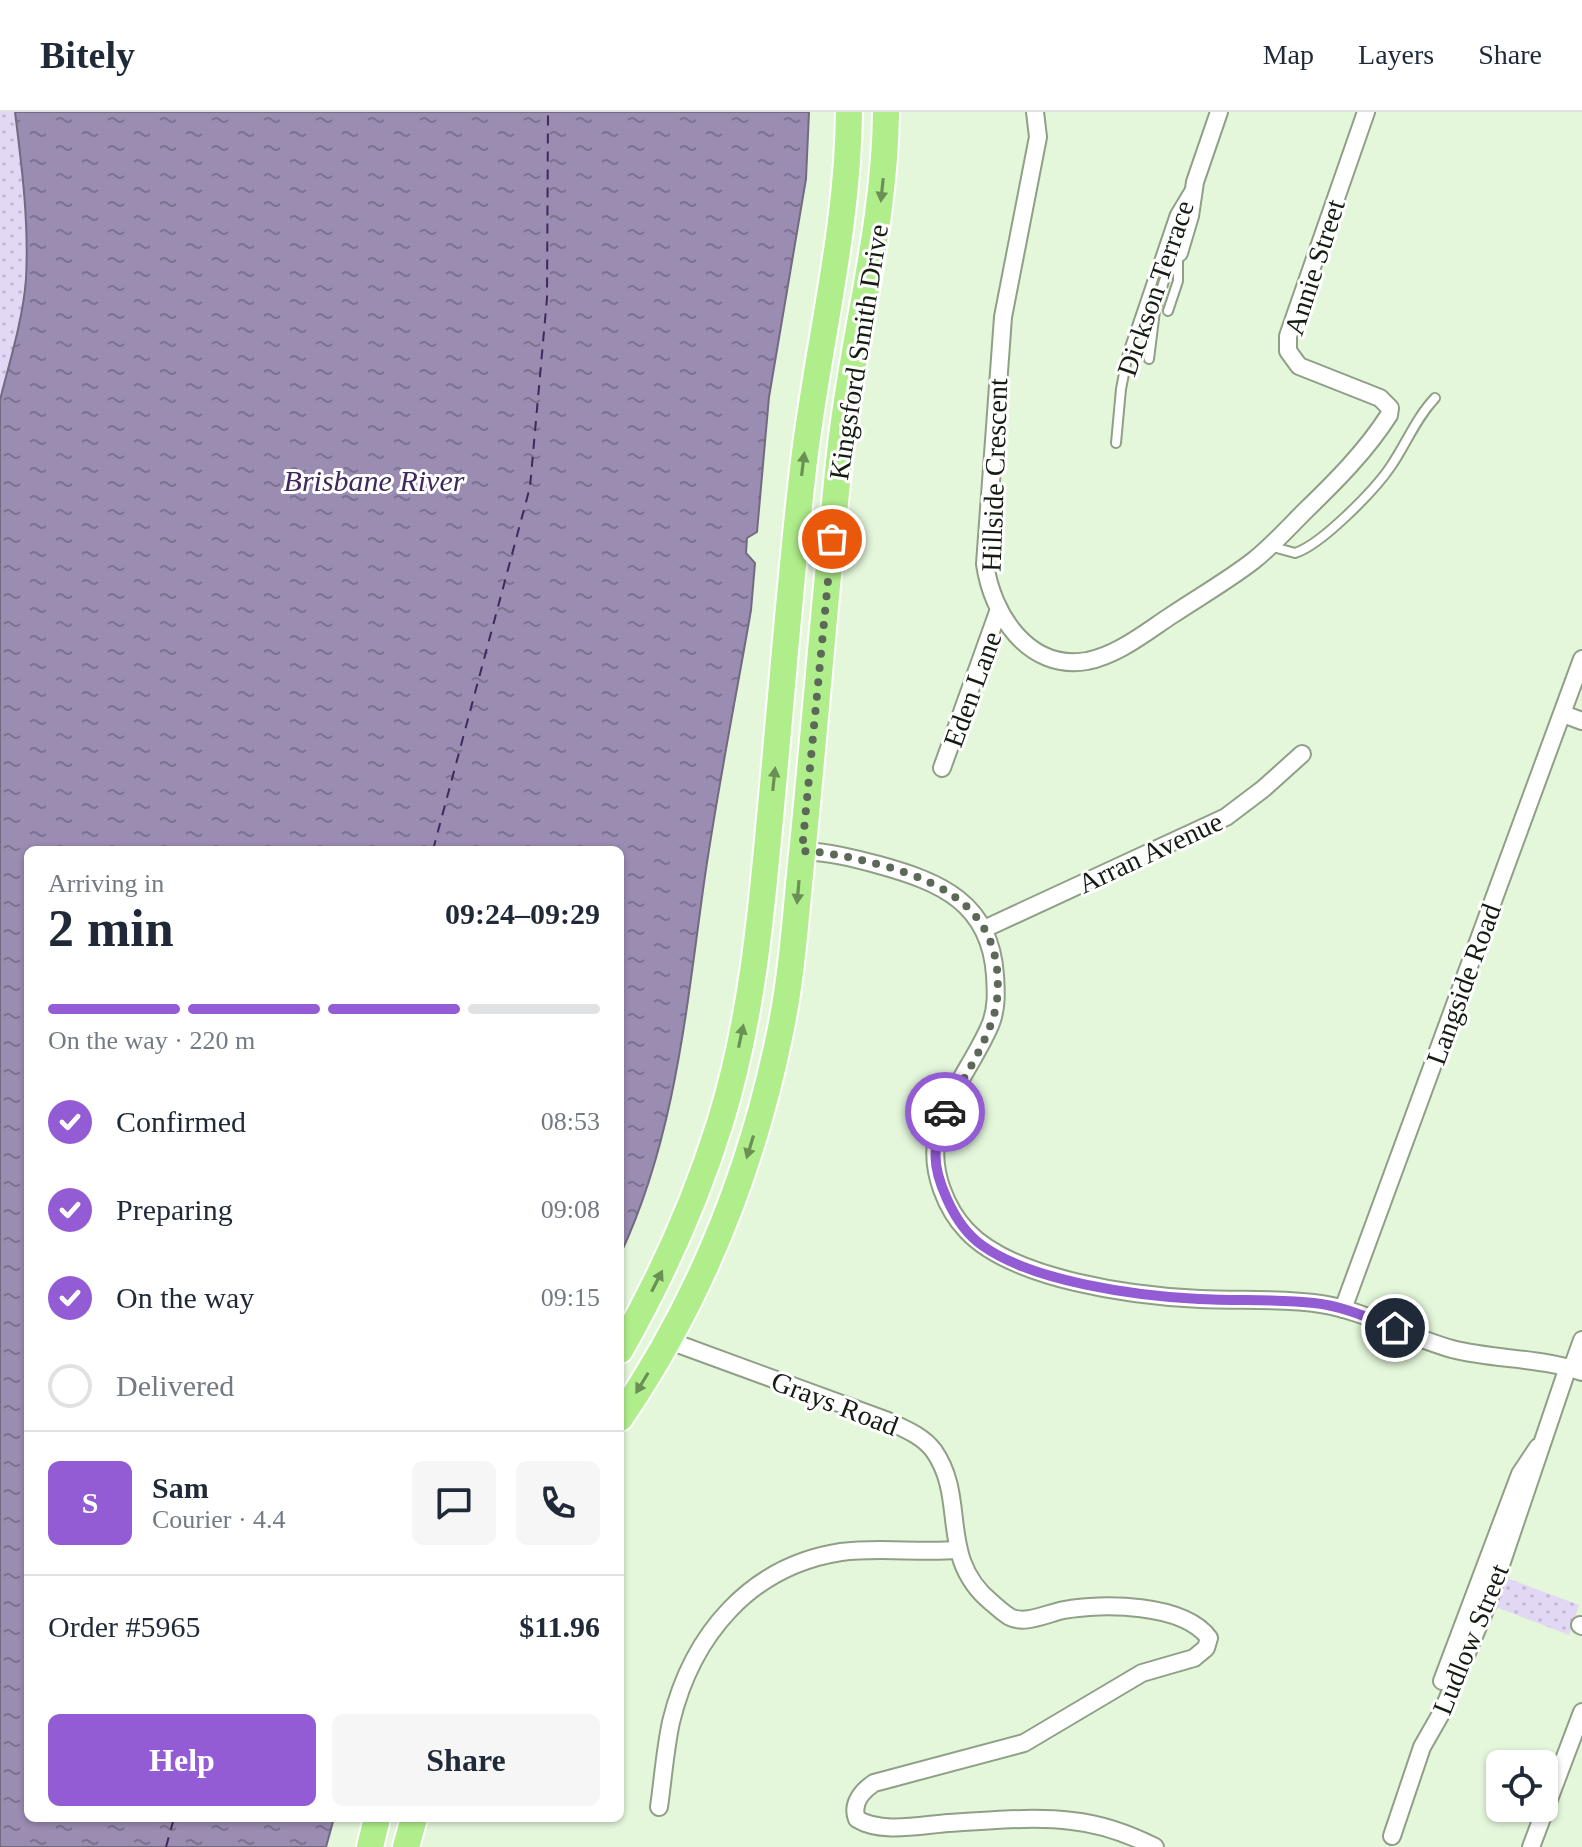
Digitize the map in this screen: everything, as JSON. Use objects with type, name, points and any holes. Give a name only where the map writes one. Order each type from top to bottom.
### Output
[{"type":"highway","name":"Kingsford Smith Drive","points":[[624,1342],[665,1264],[700,1180],[732,1080],[751,987],[765,878],[801,481],[813,387],[841,224],[849,112]]},
{"type":"highway","name":"Kingsford Smith Drive","points":[[624,1411],[684,1309],[720,1232],[759,1119],[786,1002],[840,450],[880,211],[886,112]]},
{"type":"highway","points":[[370,1847],[376,1822]]},
{"type":"highway","points":[[406,1847],[413,1822]]},
{"type":"street","name":"Hillside Crescent","points":[[1035,112],[1038,137],[1003,317],[986,528],[986,571],[999,609],[1023,643],[1034,652],[1060,661],[1089,660],[1116,650],[1152,629],[1270,546],[1367,447],[1390,410]]},
{"type":"street","name":"Dickson Terrace","points":[[1179,253],[1190,216],[1195,182],[1219,112]]},
{"type":"street","name":"Annie Street","points":[[1366,112],[1288,336],[1287,348],[1299,366],[1374,395],[1385,402],[1390,410]]},
{"type":"street","name":"Eden Lane","points":[[942,768],[999,609]]},
{"type":"street","name":"Langside Road","points":[[1343,1309],[1582,659]]},
{"type":"street","points":[[1563,714],[1582,721]]},
{"type":"street","name":"Arran Avenue","points":[[984,929],[1226,817],[1302,754]]},
{"type":"street","points":[[802,851],[838,854],[930,880],[961,902],[984,929],[993,953],[997,1000],[991,1022],[945,1112],[936,1139],[934,1160],[937,1178],[964,1229],[981,1245],[1024,1268],[1071,1280],[1137,1293],[1197,1299],[1307,1302],[1343,1309],[1448,1348],[1530,1359],[1574,1369]]},
{"type":"street","name":"Grays Road","points":[[667,1340],[864,1412],[916,1435],[930,1447],[941,1464],[952,1506],[957,1550],[966,1573],[974,1586],[991,1602],[1015,1619],[1084,1607],[1129,1606],[1180,1619],[1206,1634],[1208,1644],[1194,1658],[1142,1673],[1024,1743],[874,1783],[859,1797],[854,1814],[862,1823],[887,1827],[1074,1821],[1120,1832],[1155,1847]]},
{"type":"street","name":"Ludlow Street","points":[[1392,1836],[1422,1747],[1442,1712],[1488,1603],[1543,1440],[1574,1369],[1582,1340]]},
{"type":"street","name":"Ludlow Street","points":[[1442,1681],[1520,1474],[1543,1440]]},
{"type":"street","points":[[659,1807],[670,1729],[679,1699],[706,1640],[735,1604],[771,1576],[802,1562],[828,1555],[855,1551],[957,1550]]},
{"type":"street","points":[[1531,1847],[1582,1712]]},
{"type":"lane","name":"Dickson Terrace","points":[[1116,443],[1128,353],[1175,214],[1195,182]]},
{"type":"lane","name":"Dickson Terrace","points":[[1168,311],[1178,281],[1179,253]]},
{"type":"lane","name":"Dickson Terrace","points":[[1149,359],[1155,311],[1164,281],[1179,253]]},
{"type":"lane","points":[[1270,546],[1295,553],[1321,538],[1382,479],[1421,414],[1435,398]]},
{"type":"shaded area","points":[[0,112],[15,112],[27,258],[22,309],[0,400]]},
{"type":"shaded area","points":[[1507,1578],[1579,1605],[1569,1635],[1496,1607]]},
{"type":"water","name":"Brisbane River","points":[[15,112],[809,112],[806,179],[769,397],[757,532],[747,538],[746,553],[755,563],[751,610],[714,820],[684,1029],[666,1122],[638,1212],[624,1245],[624,846],[24,846],[24,1822],[333,1822],[326,1847],[0,1847],[0,400],[16,340],[26,279],[24,195]]},
{"type":"ferry route","points":[[434,846],[530,487],[547,298],[548,112]]},
{"type":"ferry route","points":[[166,1847],[173,1822]]},
{"type":"way so far","points":[[832,539],[802,851],[838,854],[930,880],[961,902],[984,929],[993,953],[997,1000],[991,1022],[945,1112]]},
{"type":"route","points":[[945,1112],[936,1139],[934,1160],[937,1178],[964,1229],[981,1245],[1002,1258],[1024,1268],[1137,1293],[1329,1305],[1395,1328]]}]
